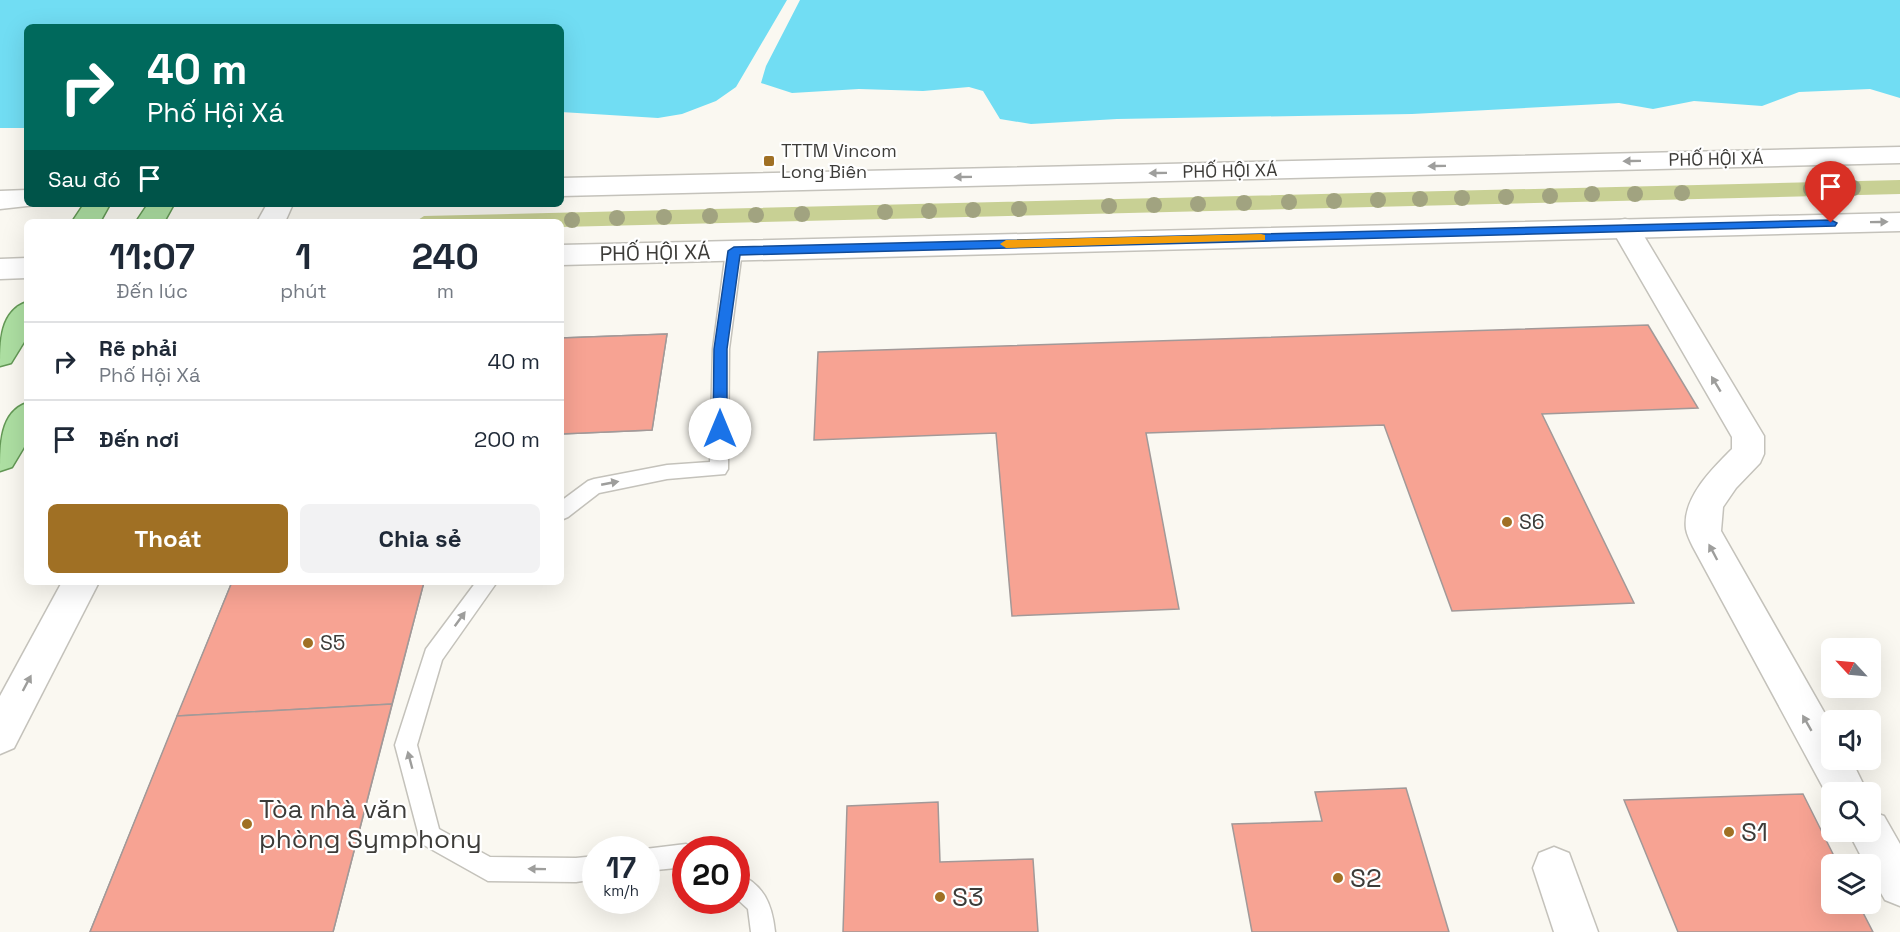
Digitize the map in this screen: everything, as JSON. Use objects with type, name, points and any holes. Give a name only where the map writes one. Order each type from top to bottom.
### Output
[{"type":"main road","name":"PHỐ HỘI XÁ","points":[[564,187],[1900,155]]},
{"type":"main road","points":[[0,200],[24,199]]},
{"type":"main road","name":"PHỐ HỘI XÁ","points":[[564,255],[1900,222]]},
{"type":"main road","points":[[1625,228],[1748,436],[1748,453],[1713,491],[1705,513],[1703,529],[1710,547],[1784,683],[1841,782]]},
{"type":"main road","points":[[0,269],[24,268]]},
{"type":"main road","points":[[0,355],[24,318]]},
{"type":"main road","points":[[0,458],[24,420]]},
{"type":"main road","points":[[0,735],[79,585]]},
{"type":"main road","points":[[1875,842],[1900,885]]},
{"type":"main road","points":[[1554,868],[1576,932]]},
{"type":"lane","points":[[564,510],[594,486],[667,472],[719,470],[721,349],[734,251]]},
{"type":"lane","points":[[485,585],[433,656],[406,745],[429,836],[488,869],[582,869]]},
{"type":"lane","points":[[750,891],[753,893],[761,913],[763,932]]},
{"type":"green space","points":[[1900,180],[1900,194],[564,227],[564,219],[420,219],[424,216]]},
{"type":"water","points":[[0,0],[787,0],[736,87],[716,101],[682,114],[658,118],[564,112],[564,24],[24,24],[24,128],[0,128]]},
{"type":"water","points":[[800,0],[1900,0],[1900,98],[1870,89],[1799,92],[1762,106],[1694,101],[1653,109],[1619,103],[1412,114],[1117,119],[1031,124],[1000,119],[983,91],[969,87],[923,91],[859,89],[792,93],[761,83],[766,66]]},
{"type":"building","name":"S6","points":[[1648,325],[1698,408],[1542,414],[1634,603],[1452,611],[1384,425],[1146,433],[1179,609],[1012,616],[996,433],[814,440],[818,352]]},
{"type":"building","points":[[667,334],[652,430],[564,434],[564,338]]},
{"type":"building","points":[[667,334],[652,430],[564,434],[564,338]]},
{"type":"building","name":"Tòa nhà văn phòng Symphony","points":[[231,585],[423,585],[333,932],[90,932]]},
{"type":"building","name":"S5","points":[[231,585],[423,585],[392,704],[177,716]]},
{"type":"building","name":"Tòa nhà văn phòng Symphony","points":[[392,704],[333,932],[90,932],[177,716]]},
{"type":"building","name":"S2","points":[[1406,788],[1449,932],[1252,932],[1232,824],[1322,821],[1315,792]]},
{"type":"building","name":"S1","points":[[1803,794],[1821,830],[1821,842],[1827,842],[1833,854],[1821,854],[1821,914],[1864,914],[1873,932],[1678,932],[1624,800]]},
{"type":"building","name":"S3","points":[[938,802],[940,862],[1033,859],[1038,932],[843,932],[847,806]]},
{"type":"slow traffic","points":[[1006,244],[1261,238]]},
{"type":"place","name":"TTTM Vincom Long Biên","points":[[769,161]]},
{"type":"place","name":"S6","points":[[1507,522]]},
{"type":"place","name":"S5","points":[[308,643]]},
{"type":"place","name":"Tòa nhà văn phòng Symphony","points":[[247,824]]},
{"type":"place","name":"S1","points":[[1729,832]]},
{"type":"place","name":"S2","points":[[1338,878]]},
{"type":"place","name":"S3","points":[[940,897]]},
{"type":"route","points":[[720,429],[721,349],[734,251],[1831,223]]}]
